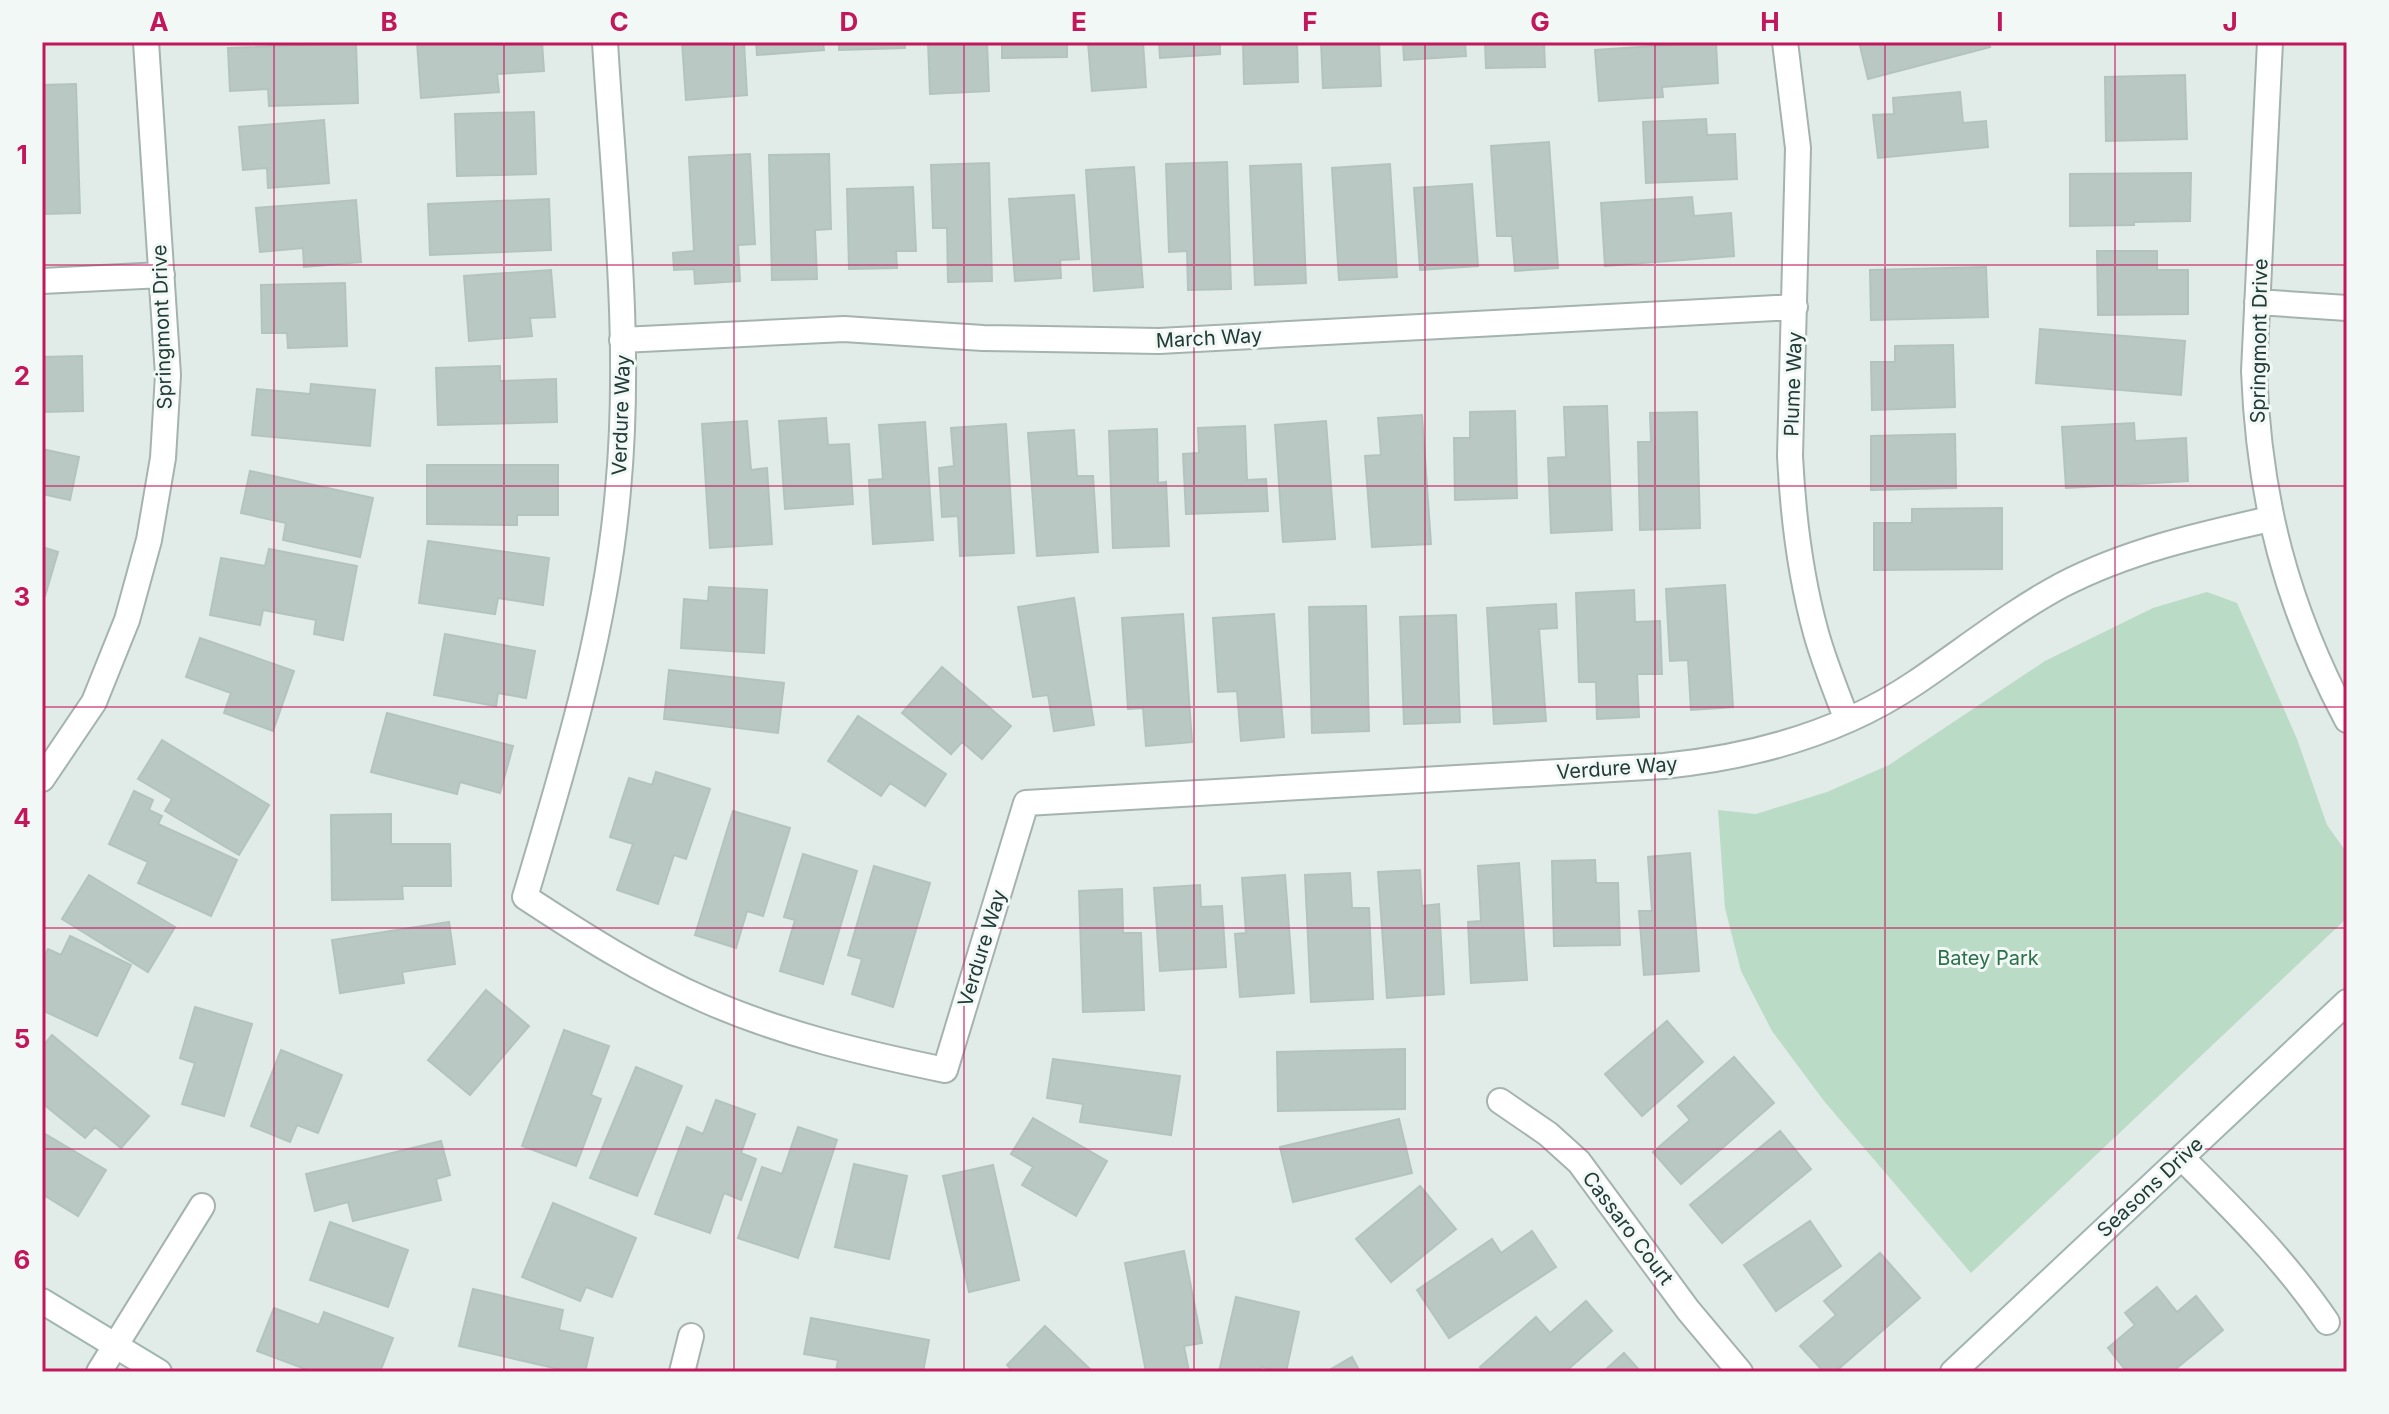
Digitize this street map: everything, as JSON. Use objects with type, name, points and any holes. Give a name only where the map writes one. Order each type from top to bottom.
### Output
[{"type":"street","name":"Springmont Drive","points":[[42,779],[94,702],[127,620],[149,540],[163,458],[168,375],[146,42]]},
{"type":"street","name":"Verdure Way","points":[[605,42],[622,340],[618,491],[601,621],[581,707],[525,897],[612,953],[703,999],[849,1050],[945,1070],[1026,803],[1664,766],[1757,752],[1847,720],[1913,685],[1988,630],[2063,585],[2144,550],[2270,519]]},
{"type":"street","name":"Plume Way","points":[[1785,42],[1798,148],[1790,456],[1797,546],[1816,633],[1847,720]]},
{"type":"street","name":"Springmont Drive","points":[[2270,42],[2254,371],[2256,421],[2270,519],[2287,582],[2324,675],[2347,720]]},
{"type":"street","points":[[42,281],[162,275]]},
{"type":"street","points":[[2257,302],[2347,308]]},
{"type":"street","name":"March Way","points":[[622,340],[844,329],[983,338],[1159,341],[1795,307]]},
{"type":"street","name":"Seasons Drive","points":[[1953,1372],[2347,1002]]},
{"type":"street","name":"Cassaro Court","points":[[1500,1101],[1548,1134],[1579,1162],[1688,1310],[1740,1372]]},
{"type":"street","points":[[2182,1158],[2270,1246],[2327,1322]]},
{"type":"street","points":[[99,1372],[202,1206]]},
{"type":"street","points":[[42,1301],[159,1372]]},
{"type":"street","points":[[682,1372],[691,1336]]},
{"type":"green space","name":"Batey Park","points":[[2207,592],[2237,603],[2297,739],[2327,825],[2347,853],[2347,918],[1971,1273],[1824,1101],[1772,1031],[1741,971],[1725,908],[1718,810],[1756,814],[1827,792],[1889,765],[2045,661],[2153,608]]},
{"type":"building","points":[[417,42],[542,42],[544,71],[497,74],[499,92],[421,98]]},
{"type":"building","points":[[682,42],[744,42],[747,95],[686,100]]},
{"type":"building","points":[[756,42],[823,42],[824,50],[757,55]]},
{"type":"building","points":[[839,42],[905,42],[905,48],[839,50]]},
{"type":"building","points":[[928,42],[987,42],[989,91],[930,94]]},
{"type":"building","points":[[1002,42],[1067,42],[1067,57],[1002,58]]},
{"type":"building","points":[[1088,42],[1143,42],[1146,87],[1092,91]]},
{"type":"building","points":[[1159,42],[1220,42],[1220,54],[1160,58]]},
{"type":"building","points":[[1243,42],[1297,42],[1298,82],[1244,84]]},
{"type":"building","points":[[1321,42],[1379,42],[1381,86],[1323,88]]},
{"type":"building","points":[[1403,42],[1465,42],[1466,56],[1404,60]]},
{"type":"building","points":[[1485,42],[1544,42],[1545,67],[1486,68]]},
{"type":"building","points":[[1716,42],[1718,83],[1662,87],[1663,97],[1599,101],[1595,50]]},
{"type":"building","points":[[1859,42],[1988,42],[1990,47],[1868,79]]},
{"type":"building","points":[[356,43],[358,103],[269,106],[268,89],[230,91],[228,48]]},
{"type":"building","points":[[2185,75],[2187,139],[2106,141],[2105,77]]},
{"type":"building","points":[[76,84],[80,213],[42,214],[42,85]]},
{"type":"building","points":[[1960,92],[1963,123],[1986,121],[1988,147],[1878,158],[1873,115],[1894,114],[1893,98]]},
{"type":"building","points":[[534,112],[536,174],[457,176],[455,114]]},
{"type":"building","points":[[1706,119],[1707,135],[1735,134],[1737,179],[1646,183],[1643,122]]},
{"type":"building","points":[[324,120],[329,183],[268,188],[267,168],[243,170],[239,127]]},
{"type":"building","points":[[1549,142],[1558,268],[1515,271],[1512,236],[1497,236],[1491,146]]},
{"type":"building","points":[[750,154],[755,244],[738,245],[740,281],[695,284],[694,269],[674,270],[673,253],[694,251],[689,157]]},
{"type":"building","points":[[829,154],[831,229],[815,230],[817,279],[772,280],[769,155]]},
{"type":"building","points":[[1227,162],[1231,289],[1188,290],[1187,251],[1169,252],[1166,164]]},
{"type":"building","points":[[989,163],[992,281],[948,282],[947,228],[933,228],[931,165]]},
{"type":"building","points":[[1301,164],[1306,283],[1255,285],[1250,166]]},
{"type":"building","points":[[1390,164],[1397,277],[1339,280],[1332,168]]},
{"type":"building","points":[[1134,167],[1143,287],[1094,291],[1086,170]]},
{"type":"building","points":[[2191,173],[2190,221],[2070,226],[2070,174]]},
{"type":"building","points":[[1472,184],[1478,266],[1420,270],[1414,188]]},
{"type":"building","points":[[913,187],[916,251],[896,251],[897,268],[849,269],[847,189]]},
{"type":"building","points":[[1074,195],[1079,259],[1060,260],[1061,278],[1015,281],[1009,199]]},
{"type":"building","points":[[1692,197],[1694,216],[1731,213],[1734,256],[1605,266],[1601,203]]},
{"type":"building","points":[[549,199],[551,250],[430,255],[428,204]]},
{"type":"building","points":[[356,200],[361,262],[304,267],[303,248],[260,252],[256,208]]},
{"type":"building","points":[[2097,251],[2157,251],[2157,270],[2188,270],[2188,314],[2098,315]]},
{"type":"building","points":[[1986,267],[1988,317],[1871,320],[1870,270]]},
{"type":"building","points":[[551,270],[555,317],[530,318],[532,336],[469,341],[464,276]]},
{"type":"building","points":[[345,283],[347,346],[288,348],[287,333],[262,333],[261,285]]},
{"type":"building","points":[[2040,329],[2185,341],[2181,395],[2036,383]]},
{"type":"building","points":[[1953,345],[1955,407],[1872,410],[1871,362],[1895,362],[1895,346]]},
{"type":"building","points":[[82,356],[83,411],[42,412],[42,357]]},
{"type":"building","points":[[500,366],[500,381],[556,379],[557,422],[438,425],[436,368]]},
{"type":"building","points":[[311,384],[375,390],[370,446],[252,435],[257,389],[310,394]]},
{"type":"building","points":[[1607,406],[1612,530],[1551,533],[1548,458],[1566,457],[1564,407]]},
{"type":"building","points":[[1515,411],[1517,498],[1455,500],[1454,438],[1470,438],[1470,412]]},
{"type":"building","points":[[1697,412],[1700,528],[1640,530],[1638,442],[1651,442],[1650,413]]},
{"type":"building","points":[[1422,415],[1431,544],[1372,547],[1365,456],[1381,455],[1378,418]]},
{"type":"building","points":[[826,418],[828,445],[849,444],[853,504],[785,509],[779,421]]},
{"type":"building","points":[[747,421],[751,470],[767,468],[772,544],[710,548],[702,424]]},
{"type":"building","points":[[1326,421],[1335,539],[1283,542],[1275,425]]},
{"type":"building","points":[[925,422],[933,540],[873,544],[869,480],[883,479],[879,425]]},
{"type":"building","points":[[2134,423],[2135,441],[2186,438],[2188,481],[2066,488],[2062,427]]},
{"type":"building","points":[[1006,424],[1014,553],[960,556],[958,516],[942,517],[939,468],[954,466],[951,428]]},
{"type":"building","points":[[1245,426],[1247,480],[1266,479],[1268,511],[1186,514],[1183,454],[1199,453],[1198,428]]},
{"type":"building","points":[[1157,429],[1158,483],[1166,482],[1169,546],[1113,548],[1109,431]]},
{"type":"building","points":[[1074,430],[1077,476],[1093,476],[1098,552],[1037,556],[1028,433]]},
{"type":"building","points":[[1955,434],[1956,488],[1871,490],[1871,436]]},
{"type":"building","points":[[42,449],[79,457],[70,500],[42,494]]},
{"type":"building","points":[[427,465],[558,465],[558,515],[517,515],[517,525],[427,524]]},
{"type":"building","points":[[250,471],[373,498],[360,557],[283,540],[286,523],[241,513]]},
{"type":"building","points":[[2002,508],[2002,569],[1874,570],[1874,523],[1912,523],[1912,509]]},
{"type":"building","points":[[428,541],[549,558],[543,605],[498,598],[495,614],[419,603]]},
{"type":"building","points":[[42,547],[58,552],[45,596],[42,595]]},
{"type":"building","points":[[269,549],[357,566],[343,640],[314,634],[316,620],[263,610],[260,625],[210,615],[221,558],[265,566]]},
{"type":"building","points":[[1725,585],[1733,707],[1691,710],[1688,660],[1670,661],[1666,589]]},
{"type":"building","points":[[709,587],[767,590],[764,653],[681,648],[684,599],[708,601]]},
{"type":"building","points":[[1634,590],[1635,622],[1660,621],[1662,674],[1637,674],[1639,717],[1597,719],[1596,682],[1579,682],[1576,593]]},
{"type":"building","points":[[1074,598],[1094,725],[1054,731],[1048,695],[1033,697],[1018,607]]},
{"type":"building","points":[[1556,604],[1557,628],[1539,629],[1546,721],[1494,724],[1487,608]]},
{"type":"building","points":[[1366,606],[1369,731],[1312,733],[1309,607]]},
{"type":"building","points":[[1183,614],[1192,742],[1146,746],[1143,708],[1128,709],[1122,618]]},
{"type":"building","points":[[1274,614],[1284,737],[1241,741],[1237,691],[1218,692],[1213,618]]},
{"type":"building","points":[[1456,615],[1460,722],[1404,724],[1400,617]]},
{"type":"building","points":[[445,634],[535,651],[526,698],[498,693],[496,706],[434,695]]},
{"type":"building","points":[[200,638],[294,671],[273,731],[224,713],[231,693],[186,677]]},
{"type":"building","points":[[942,667],[1011,726],[982,759],[962,742],[951,754],[902,713]]},
{"type":"building","points":[[669,670],[784,683],[778,733],[664,719]]},
{"type":"building","points":[[387,713],[513,746],[500,793],[460,782],[457,794],[371,772]]},
{"type":"building","points":[[858,716],[946,774],[925,806],[890,783],[881,796],[828,761]]},
{"type":"building","points":[[162,740],[269,805],[239,855],[165,811],[172,799],[138,779]]},
{"type":"building","points":[[656,772],[710,789],[686,859],[674,855],[658,904],[617,890],[633,844],[610,837],[629,778],[652,785]]},
{"type":"building","points":[[134,791],[153,800],[149,810],[162,816],[158,824],[237,860],[211,916],[138,883],[148,862],[109,844]]},
{"type":"building","points":[[733,811],[790,828],[763,916],[747,911],[736,948],[695,935]]},
{"type":"building","points":[[391,814],[391,844],[450,844],[451,886],[402,886],[403,899],[332,900],[331,815]]},
{"type":"building","points":[[1690,853],[1699,971],[1644,975],[1639,911],[1652,911],[1648,857]]},
{"type":"building","points":[[803,854],[857,871],[823,984],[780,971],[795,920],[784,917]]},
{"type":"building","points":[[1595,860],[1596,883],[1618,883],[1620,945],[1554,946],[1552,861]]},
{"type":"building","points":[[1519,863],[1527,980],[1471,983],[1468,922],[1481,921],[1478,866]]},
{"type":"building","points":[[874,866],[930,883],[893,1007],[852,994],[862,959],[848,955]]},
{"type":"building","points":[[1420,870],[1422,906],[1439,904],[1444,994],[1387,998],[1378,872]]},
{"type":"building","points":[[1350,873],[1352,908],[1369,908],[1373,999],[1311,1002],[1305,875]]},
{"type":"building","points":[[89,875],[175,927],[148,972],[62,919]]},
{"type":"building","points":[[1285,875],[1294,993],[1240,997],[1235,934],[1246,933],[1242,878]]},
{"type":"building","points":[[1200,885],[1201,907],[1222,906],[1226,967],[1160,971],[1154,888]]},
{"type":"building","points":[[1122,889],[1123,933],[1141,933],[1144,1010],[1083,1012],[1079,891]]},
{"type":"building","points":[[449,922],[455,964],[402,972],[404,983],[340,993],[332,940]]},
{"type":"building","points":[[70,936],[131,965],[97,1036],[42,1010],[42,961],[48,949],[61,955]]},
{"type":"building","points":[[486,990],[529,1026],[470,1095],[428,1060]]},
{"type":"building","points":[[195,1007],[252,1024],[224,1116],[182,1104],[195,1063],[180,1058]]},
{"type":"building","points":[[1667,1021],[1703,1062],[1642,1116],[1605,1074]]},
{"type":"building","points":[[564,1030],[609,1046],[591,1095],[601,1099],[576,1166],[522,1146]]},
{"type":"building","points":[[52,1035],[149,1116],[121,1148],[95,1127],[85,1138],[42,1103],[42,1047]]},
{"type":"building","points":[[1405,1049],[1405,1109],[1278,1111],[1277,1052]]},
{"type":"building","points":[[281,1050],[342,1075],[318,1133],[297,1125],[290,1142],[251,1126]]},
{"type":"building","points":[[1734,1057],[1774,1103],[1681,1184],[1653,1152],[1690,1120],[1678,1106]]},
{"type":"building","points":[[1053,1059],[1180,1076],[1171,1135],[1080,1122],[1083,1104],[1047,1098]]},
{"type":"building","points":[[636,1067],[682,1086],[637,1196],[590,1178]]},
{"type":"building","points":[[716,1100],[755,1114],[741,1153],[756,1159],[741,1200],[724,1193],[710,1233],[655,1214],[687,1127],[703,1134]]},
{"type":"building","points":[[1033,1118],[1107,1161],[1076,1216],[1022,1185],[1033,1167],[1011,1154]]},
{"type":"building","points":[[1399,1119],[1412,1173],[1293,1202],[1280,1147]]},
{"type":"building","points":[[798,1127],[837,1140],[798,1258],[738,1238],[762,1167],[782,1174]]},
{"type":"building","points":[[1780,1131],[1811,1169],[1722,1243],[1690,1205]]},
{"type":"building","points":[[42,1132],[106,1170],[78,1216],[42,1194]]},
{"type":"building","points":[[441,1141],[450,1175],[436,1179],[441,1200],[353,1221],[348,1202],[315,1211],[306,1174]]},
{"type":"building","points":[[854,1164],[907,1176],[889,1259],[835,1247]]},
{"type":"building","points":[[993,1165],[1019,1280],[969,1292],[943,1176]]},
{"type":"building","points":[[1420,1186],[1456,1229],[1391,1282],[1356,1239]]},
{"type":"building","points":[[553,1203],[636,1238],[612,1297],[586,1287],[580,1301],[522,1277]]},
{"type":"building","points":[[1810,1221],[1841,1266],[1776,1311],[1744,1265]]},
{"type":"building","points":[[330,1222],[408,1250],[388,1307],[310,1280]]},
{"type":"building","points":[[1532,1231],[1556,1267],[1449,1338],[1417,1290],[1492,1239],[1501,1253]]},
{"type":"building","points":[[1184,1251],[1202,1343],[1184,1346],[1189,1372],[1146,1372],[1125,1263]]},
{"type":"building","points":[[1880,1253],[1920,1298],[1835,1372],[1824,1372],[1800,1346],[1836,1315],[1824,1301]]},
{"type":"building","points":[[2157,1287],[2177,1312],[2196,1296],[2223,1330],[2172,1372],[2127,1372],[2108,1348],[2135,1325],[2125,1313]]},
{"type":"building","points":[[473,1289],[563,1310],[559,1330],[593,1338],[585,1372],[571,1372],[459,1346]]},
{"type":"building","points":[[1236,1297],[1299,1312],[1286,1372],[1261,1367],[1260,1372],[1219,1372]]},
{"type":"building","points":[[1586,1301],[1612,1331],[1565,1372],[1484,1372],[1480,1367],[1536,1317],[1550,1333]]},
{"type":"building","points":[[274,1308],[319,1325],[324,1312],[393,1338],[380,1372],[313,1372],[257,1351]]},
{"type":"building","points":[[811,1318],[929,1340],[923,1372],[836,1372],[838,1360],[804,1354]]},
{"type":"building","points":[[1045,1326],[1093,1372],[1014,1372],[1007,1365]]},
{"type":"building","points":[[1624,1353],[1641,1372],[1603,1372]]},
{"type":"building","points":[[1352,1357],[1360,1372],[1326,1372]]}]
